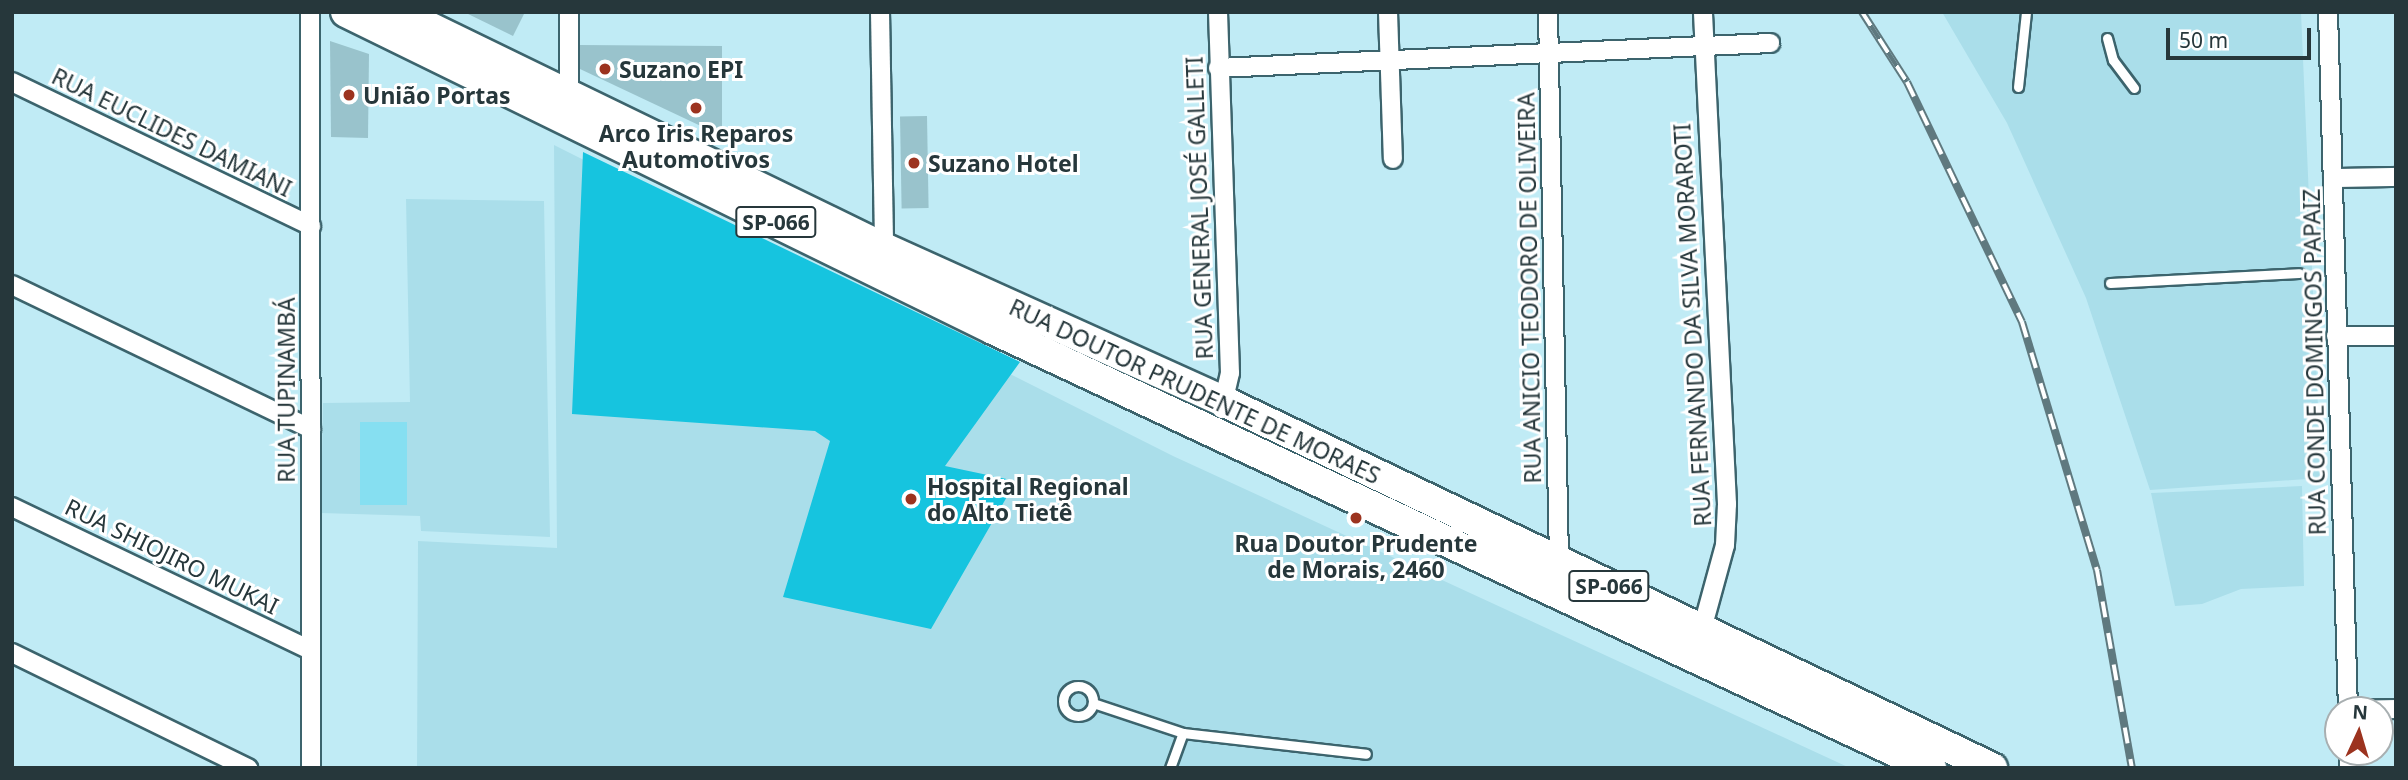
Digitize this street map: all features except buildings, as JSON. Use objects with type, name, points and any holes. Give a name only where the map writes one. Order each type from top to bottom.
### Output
[{"type":"highway","name":"RUA DOUTOR PRUDENTE DE MORAES","points":[[346,12],[993,329],[1931,768]]},
{"type":"highway","name":"RUA DOUTOR PRUDENTE DE MORAES","points":[[398,12],[884,248],[1227,402],[1702,633],[1992,768]]},
{"type":"street","name":"RUA TUPINAMBÁ","points":[[310,12],[311,768]]},
{"type":"street","points":[[569,12],[569,97]]},
{"type":"street","points":[[880,12],[884,248]]},
{"type":"street","name":"RUA GENERAL JOSÉ GALLETI","points":[[1217,12],[1230,373],[1227,402]]},
{"type":"street","points":[[1388,12],[1393,159]]},
{"type":"street","name":"RUA ANICIO TEODORO DE OLIVEIRA","points":[[1548,12],[1559,562]]},
{"type":"street","name":"RUA FERNANDO DA SILVA MORAROTI","points":[[1702,633],[1725,545],[1727,505],[1703,12]]},
{"type":"street","name":"RUA CONDE DOMINGOS PAPAIZ","points":[[2328,12],[2349,696]]},
{"type":"street","points":[[1218,68],[1549,54],[1703,43],[1770,43]]},
{"type":"street","name":"RUA EUCLIDES DAMIANI","points":[[12,82],[311,226]]},
{"type":"street","points":[[2333,178],[2396,177]]},
{"type":"street","points":[[12,285],[311,429]]},
{"type":"street","points":[[2336,336],[2396,336]]},
{"type":"street","points":[[1207,429],[1227,402]]},
{"type":"street","name":"RUA SHIOJIRO MUKAI","points":[[12,507],[311,650]]},
{"type":"street","points":[[12,653],[248,768]]},
{"type":"lane","points":[[2018,87],[2026,12]]},
{"type":"lane","points":[[2107,38],[2113,60],[2134,88]]},
{"type":"lane","points":[[2110,283],[2299,273]]},
{"type":"lane","points":[[1093,703],[1183,733],[1366,754]]},
{"type":"lane","points":[[1170,768],[1183,733]]},
{"type":"shaded area","points":[[1942,12],[2301,12],[2321,478],[2150,490],[2086,298],[2007,123]]},
{"type":"shaded area","name":"Hospital Regional do Alto Tietê","points":[[554,145],[1173,456],[1850,768],[417,768],[418,541],[557,548]]},
{"type":"shaded area","points":[[583,152],[1020,362],[945,466],[1016,481],[931,629],[783,597],[830,441],[815,431],[572,414]]},
{"type":"shaded area","points":[[406,199],[544,201],[550,537],[421,531],[420,516],[321,513],[323,403],[410,402]]},
{"type":"shaded area","points":[[360,422],[407,422],[407,505],[360,505]]},
{"type":"shaded area","points":[[2302,486],[2304,586],[2241,589],[2202,604],[2175,606],[2151,493]]},
{"type":"railway","points":[[1862,12],[1907,82],[2022,322],[2097,570],[2132,768]]},
{"type":"place","name":"Suzano EPI","points":[[605,69]]},
{"type":"place","name":"União Portas","points":[[349,95]]},
{"type":"place","name":"Arco Iris Reparos Automotivos","points":[[696,108]]},
{"type":"place","name":"Suzano Hotel","points":[[914,163]]},
{"type":"place","name":"Hospital Regional do Alto Tietê","points":[[911,499]]},
{"type":"place","name":"Rua Doutor Prudente de Morais, 2460","points":[[1356,518]]}]
